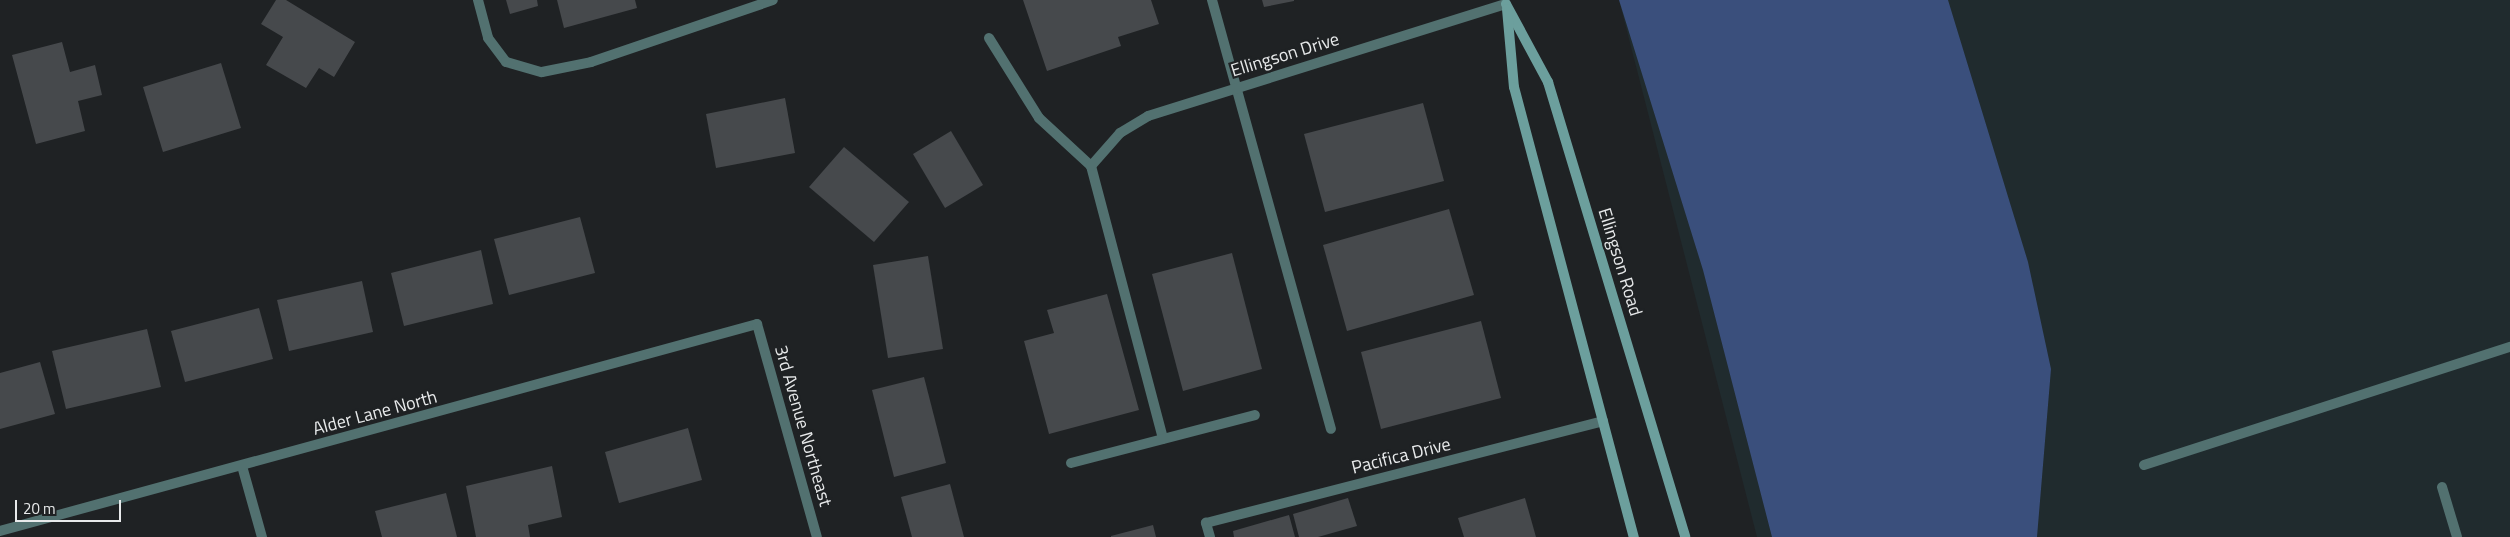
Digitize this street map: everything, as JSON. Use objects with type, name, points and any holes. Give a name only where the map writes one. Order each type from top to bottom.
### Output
[{"type":"main road","points":[[1506,2],[1514,87],[1634,537]]},
{"type":"main road","name":"Ellingson Road","points":[[1506,2],[1548,82],[1684,537]]},
{"type":"street","points":[[478,0],[488,38],[506,62],[542,72],[591,62],[772,0]]},
{"type":"street","points":[[1212,0],[1331,429]]},
{"type":"street","name":"Ellingson Drive","points":[[1091,166],[1120,133],[1148,116],[1506,2]]},
{"type":"street","points":[[990,38],[1039,118],[1091,166],[1163,439]]},
{"type":"street","name":"Alder Lane North","points":[[0,531],[758,324]]},
{"type":"street","name":"3rd Avenue Northeast","points":[[758,324],[817,537]]},
{"type":"street","points":[[2144,465],[2510,347]]},
{"type":"street","points":[[1071,463],[1255,415]]},
{"type":"street","name":"Pacifica Drive","points":[[1210,537],[1206,523],[1603,421]]},
{"type":"street","points":[[242,466],[262,537]]},
{"type":"street","points":[[2442,487],[2457,537]]},
{"type":"shaded area","points":[[1619,0],[2510,0],[2510,537],[1757,537]]},
{"type":"water","points":[[1619,0],[1948,0],[2028,262],[2051,369],[2037,537],[1772,537],[1703,270]]},
{"type":"building","points":[[276,0],[286,0],[355,42],[334,77],[319,68],[306,88],[266,65],[283,37],[261,24]]},
{"type":"building","points":[[506,0],[537,0],[538,6],[510,14]]},
{"type":"building","points":[[557,0],[635,0],[637,8],[564,28]]},
{"type":"building","points":[[1023,0],[1151,0],[1159,24],[1118,37],[1121,46],[1047,71]]},
{"type":"building","points":[[1262,0],[1294,0],[1294,1],[1264,7]]},
{"type":"building","points":[[62,42],[70,72],[95,65],[102,95],[78,101],[85,131],[36,144],[12,55]]},
{"type":"building","points":[[221,63],[241,128],[163,152],[143,87]]},
{"type":"building","points":[[785,98],[795,153],[716,168],[706,114]]},
{"type":"building","points":[[1423,103],[1444,181],[1325,212],[1304,134]]},
{"type":"building","points":[[951,131],[983,185],[945,208],[913,154]]},
{"type":"building","points":[[844,147],[909,202],[874,242],[809,187]]},
{"type":"building","points":[[1449,209],[1474,295],[1347,331],[1323,245]]},
{"type":"building","points":[[580,217],[595,273],[509,295],[494,239]]},
{"type":"building","points":[[481,250],[493,304],[404,326],[391,273]]},
{"type":"building","points":[[1232,253],[1262,369],[1183,391],[1152,274]]},
{"type":"building","points":[[928,256],[943,349],[888,358],[873,265]]},
{"type":"building","points":[[362,281],[373,332],[289,351],[277,300]]},
{"type":"building","points":[[1107,294],[1139,410],[1049,434],[1024,341],[1054,333],[1047,310]]},
{"type":"building","points":[[259,308],[273,359],[185,382],[171,331]]},
{"type":"building","points":[[1481,321],[1501,398],[1381,429],[1361,352]]},
{"type":"building","points":[[147,329],[161,387],[66,409],[52,351]]},
{"type":"building","points":[[40,362],[55,414],[0,429],[0,373]]},
{"type":"building","points":[[924,377],[946,463],[894,477],[872,390]]},
{"type":"building","points":[[688,428],[702,480],[619,503],[605,452]]},
{"type":"building","points":[[552,466],[562,517],[528,525],[530,537],[476,537],[466,486]]},
{"type":"building","points":[[950,484],[964,537],[912,537],[901,497]]},
{"type":"building","points":[[446,493],[457,537],[382,537],[375,511]]},
{"type":"building","points":[[1348,498],[1357,526],[1318,537],[1299,537],[1293,514]]},
{"type":"building","points":[[1525,498],[1536,537],[1464,537],[1458,518]]},
{"type":"building","points":[[1289,515],[1295,537],[1234,537],[1233,531]]},
{"type":"building","points":[[1153,525],[1156,537],[1111,537],[1111,536]]}]
